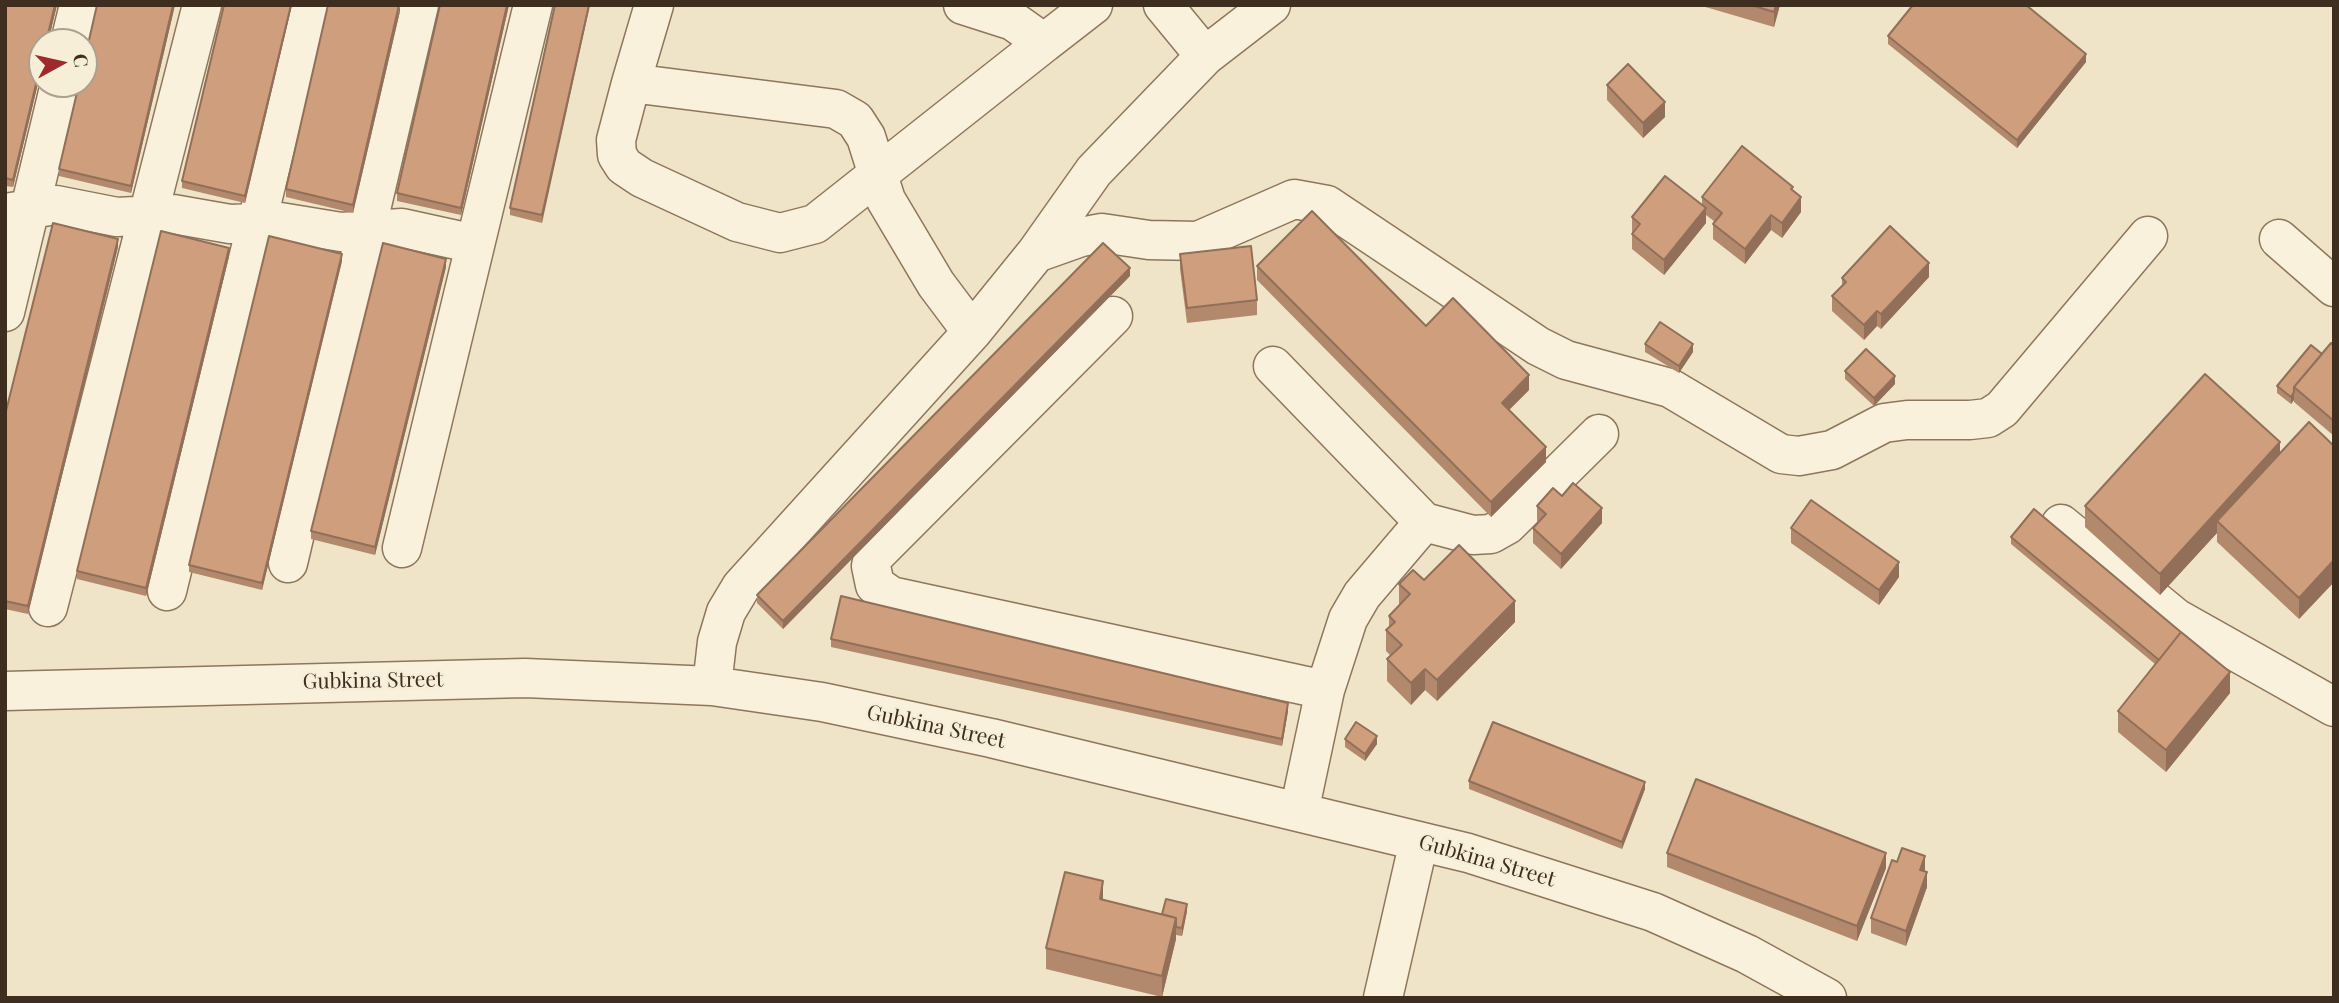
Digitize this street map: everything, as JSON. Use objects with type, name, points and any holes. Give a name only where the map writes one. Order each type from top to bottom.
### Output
[{"type":"street","points":[[73,28],[79,5]]},
{"type":"street","points":[[48,607],[202,5]]},
{"type":"street","points":[[167,592],[310,5]]},
{"type":"street","points":[[288,563],[419,5]]},
{"type":"street","points":[[402,548],[533,5]]},
{"type":"street","points":[[654,5],[616,140],[617,155],[624,166],[642,177],[737,222],[770,232],[798,230],[815,223],[1093,5]]},
{"type":"street","points":[[963,5],[1013,21],[1044,43]]},
{"type":"street","points":[[1163,5],[1205,56]]},
{"type":"street","points":[[712,686],[717,642],[726,612],[741,587],[972,332],[1036,253],[1094,171],[1205,56],[1271,5]]},
{"type":"street","points":[[631,83],[836,109],[855,120],[866,137],[886,200],[929,272],[972,332]]},
{"type":"street","points":[[5,312],[18,211],[55,98]]},
{"type":"street","points":[[1036,253],[1081,237],[1102,233],[1149,240],[1198,241],[1275,205],[1294,199],[1328,205],[1538,346],[1566,360],[1670,387],[1782,454],[1799,456],[1832,450],[1884,423],[1988,418],[2002,409],[2148,236]]},
{"type":"street","points":[[18,211],[56,205],[117,217],[173,214],[230,224],[280,222],[341,232],[402,228],[475,244]]},
{"type":"street","points":[[2279,239],[2334,287]]},
{"type":"street","points":[[1113,316],[873,557],[871,566],[875,584],[891,596],[1325,691]]},
{"type":"street","points":[[1273,366],[1424,522],[1473,535],[1491,534],[1507,525],[1599,434]]},
{"type":"street","points":[[1299,812],[1325,691],[1348,620],[1363,595],[1424,522]]},
{"type":"street","points":[[2061,524],[2176,618],[2334,707]]},
{"type":"street","name":"Gubkina Street","points":[[5,691],[525,678],[712,686],[822,702],[991,737],[1419,841],[1567,883],[1653,912],[1747,954],[1827,998]]},
{"type":"street","points":[[1383,998],[1419,841]]},
{"type":"building","points":[[5,5],[55,5],[49,28],[28,28],[28,98],[33,98],[13,180],[5,178]]},
{"type":"building","points":[[97,5],[173,5],[131,186],[59,169],[76,98],[98,98],[98,28],[92,28]]},
{"type":"building","points":[[224,5],[291,5],[245,196],[182,181]]},
{"type":"building","points":[[328,5],[399,5],[353,205],[286,189]]},
{"type":"building","points":[[440,5],[507,5],[461,208],[397,193]]},
{"type":"building","points":[[555,5],[589,5],[542,215],[510,208]]},
{"type":"building","points":[[1751,5],[1776,5],[1774,12]]},
{"type":"building","points":[[1913,5],[2026,5],[2086,54],[2017,140],[1888,36]]},
{"type":"building","points":[[1628,64],[1665,102],[1643,123],[1607,85]]},
{"type":"building","points":[[1742,146],[1793,187],[1791,189],[1801,197],[1782,223],[1771,215],[1745,249],[1713,224],[1722,213],[1702,197]]},
{"type":"building","points":[[1665,176],[1706,208],[1664,260],[1632,234],[1640,224],[1632,217]]},
{"type":"building","points":[[1312,211],[1426,326],[1453,298],[1529,375],[1502,403],[1546,447],[1491,502],[1257,266]]},
{"type":"building","points":[[53,223],[118,239],[28,606],[5,601],[5,415]]},
{"type":"building","points":[[1890,226],[1929,263],[1881,314],[1877,311],[1864,325],[1832,296],[1846,282],[1842,278]]},
{"type":"building","points":[[161,231],[229,248],[146,588],[77,571]]},
{"type":"building","points":[[269,236],[342,254],[262,583],[189,565]]},
{"type":"building","points":[[383,243],[446,259],[375,547],[311,531]]},
{"type":"building","points":[[1103,243],[1130,268],[783,621],[757,595]]},
{"type":"building","points":[[1251,246],[1257,300],[1187,308],[1180,254]]},
{"type":"building","points":[[1660,322],[1693,344],[1679,366],[1645,344]]},
{"type":"building","points":[[2331,343],[2334,346],[2334,421],[2294,387]]},
{"type":"building","points":[[2311,345],[2322,354],[2294,387],[2291,397],[2277,386]]},
{"type":"building","points":[[1866,349],[1895,376],[1874,398],[1845,371]]},
{"type":"building","points":[[2205,374],[2280,442],[2160,574],[2085,506]]},
{"type":"building","points":[[2309,422],[2334,446],[2334,560],[2299,598],[2217,521]]},
{"type":"building","points":[[1573,483],[1602,508],[1561,554],[1533,528],[1546,514],[1537,506],[1553,488],[1562,496]]},
{"type":"building","points":[[1811,500],[1899,562],[1879,590],[1791,528]]},
{"type":"building","points":[[2034,509],[2181,632],[2159,660],[2011,537]]},
{"type":"building","points":[[1459,545],[1515,601],[1437,680],[1425,669],[1411,683],[1387,659],[1402,645],[1386,630],[1395,622],[1389,616],[1410,594],[1399,584],[1413,570],[1424,580]]},
{"type":"building","points":[[841,596],[1288,703],[1282,739],[831,639]]},
{"type":"building","points":[[2181,632],[2230,672],[2166,750],[2118,711]]},
{"type":"building","points":[[1356,722],[1377,736],[1365,754],[1345,739]]},
{"type":"building","points":[[1493,722],[1645,782],[1622,842],[1469,781]]},
{"type":"building","points":[[1696,779],[1886,853],[1857,926],[1667,853]]},
{"type":"building","points":[[1902,848],[1925,856],[1920,870],[1927,872],[1906,931],[1871,918],[1892,860],[1897,862]]},
{"type":"building","points":[[1065,872],[1103,881],[1100,899],[1176,918],[1162,976],[1046,948]]},
{"type":"building","points":[[1166,899],[1187,904],[1182,928],[1176,927],[1176,918],[1162,914]]}]
